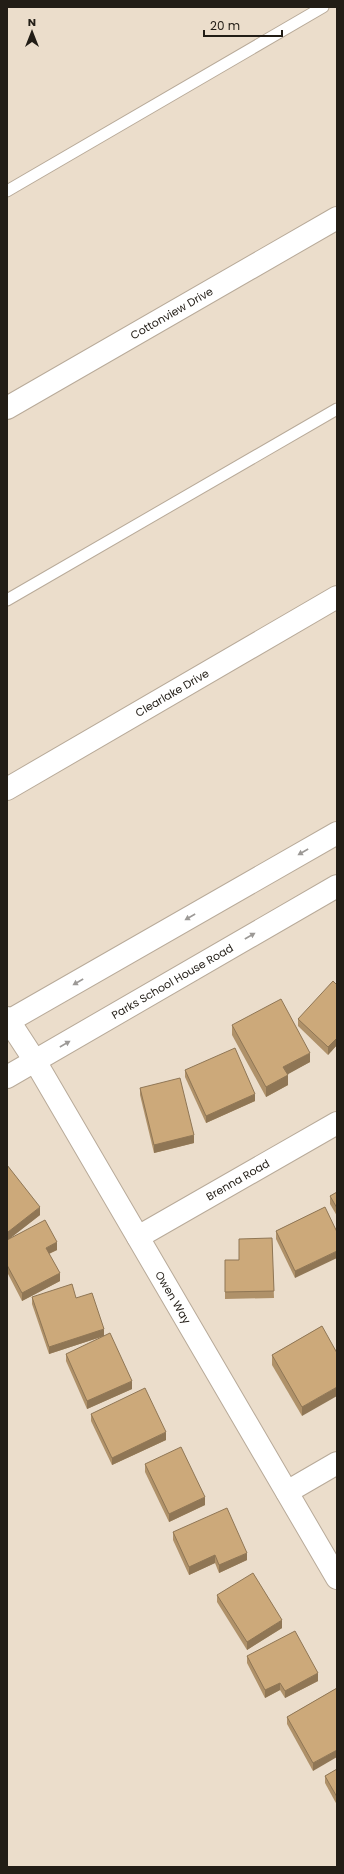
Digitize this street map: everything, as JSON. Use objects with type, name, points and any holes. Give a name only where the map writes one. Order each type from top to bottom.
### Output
[{"type":"street","name":"Cottonview Drive","points":[[7,408],[337,218]]},
{"type":"street","name":"Clearlake Drive","points":[[7,789],[337,597]]},
{"type":"street","points":[[8,1020],[337,833]]},
{"type":"street","name":"Parks School House Road","points":[[7,1077],[337,886]]},
{"type":"street","name":"Owen Way","points":[[8,1020],[35,1061],[337,1578]]},
{"type":"street","name":"Brenna Road","points":[[138,1237],[337,1123]]},
{"type":"street","points":[[287,1492],[337,1463]]},
{"type":"lane","points":[[7,190],[323,7]]},
{"type":"lane","points":[[7,600],[337,409]]},
{"type":"building","points":[[333,981],[337,985],[337,1038],[328,1047],[298,1019]]},
{"type":"building","points":[[281,999],[310,1053],[283,1067],[288,1075],[266,1087],[232,1025]]},
{"type":"building","points":[[235,1048],[255,1094],[206,1116],[185,1070]]},
{"type":"building","points":[[180,1078],[194,1135],[154,1145],[140,1088]]},
{"type":"building","points":[[7,1165],[40,1207],[8,1232],[7,1231]]},
{"type":"building","points":[[337,1192],[337,1208],[330,1196]]},
{"type":"building","points":[[325,1207],[337,1232],[337,1251],[295,1271],[276,1231]]},
{"type":"building","points":[[45,1220],[57,1242],[46,1248],[60,1273],[22,1293],[7,1265],[7,1240]]},
{"type":"building","points":[[272,1238],[274,1291],[225,1292],[225,1260],[239,1260],[239,1239]]},
{"type":"building","points":[[72,1284],[76,1298],[92,1293],[104,1329],[49,1347],[32,1297]]},
{"type":"building","points":[[322,1326],[337,1353],[337,1387],[302,1407],[272,1355]]},
{"type":"building","points":[[110,1333],[132,1381],[87,1401],[66,1354]]},
{"type":"building","points":[[145,1388],[166,1432],[112,1458],[91,1414]]},
{"type":"building","points":[[181,1447],[205,1497],[169,1514],[145,1464]]},
{"type":"building","points":[[227,1508],[247,1553],[219,1565],[215,1555],[189,1567],[173,1532]]},
{"type":"building","points":[[253,1573],[282,1620],[247,1642],[217,1595]]},
{"type":"building","points":[[295,1631],[318,1673],[285,1691],[280,1683],[265,1690],[247,1656]]},
{"type":"building","points":[[337,1688],[337,1750],[313,1763],[287,1717]]},
{"type":"building","points":[[337,1769],[337,1797],[325,1776]]}]
